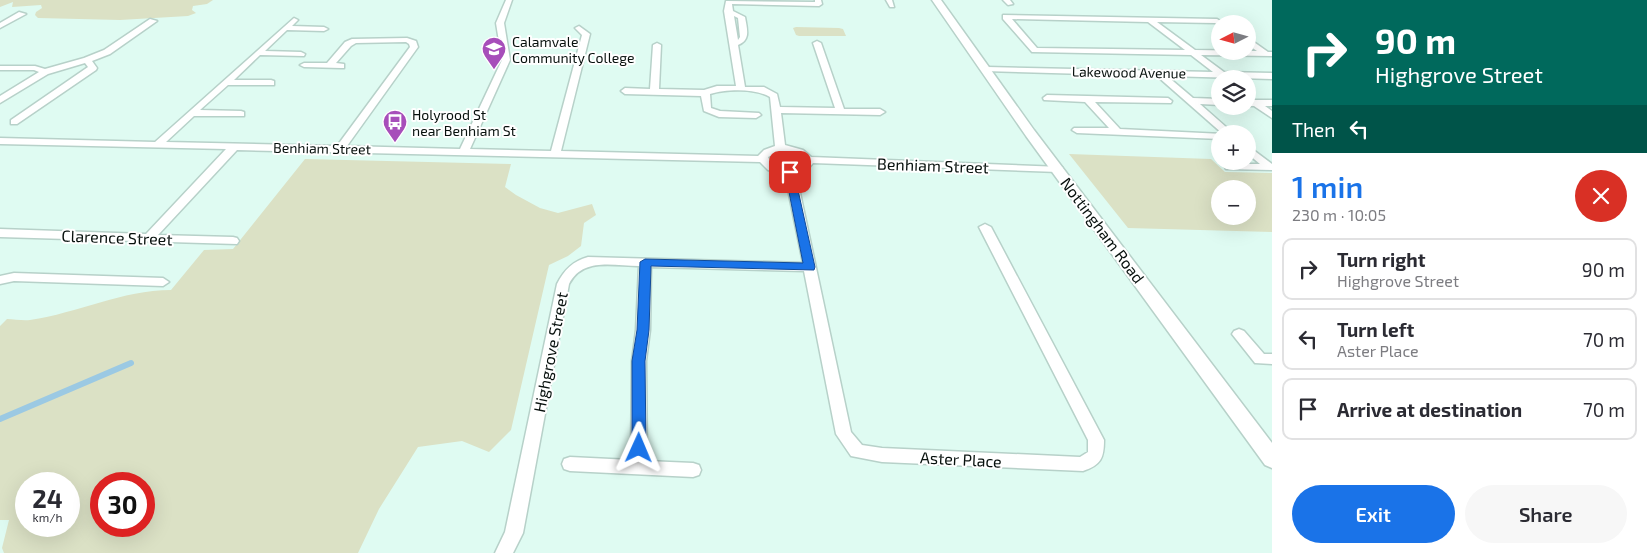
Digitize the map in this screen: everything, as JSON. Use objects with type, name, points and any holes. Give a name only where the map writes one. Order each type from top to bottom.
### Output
[{"type":"street","points":[[464,151],[506,60],[507,47],[501,34],[500,23],[509,0]]},
{"type":"street","points":[[741,89],[733,46],[728,2],[819,4],[818,0]]},
{"type":"street","name":"Nottingham Road","points":[[936,0],[987,69],[1012,107],[1272,459]]},
{"type":"street","points":[[728,11],[741,17],[744,37],[742,41],[733,46]]},
{"type":"street","points":[[0,26],[22,14]]},
{"type":"street","points":[[1042,56],[1006,17],[1211,21]]},
{"type":"street","points":[[158,144],[294,20]]},
{"type":"street","points":[[1150,20],[1217,70]]},
{"type":"street","points":[[8,21],[29,22]]},
{"type":"street","points":[[0,100],[45,72],[107,52],[153,21]]},
{"type":"street","points":[[285,28],[324,29]]},
{"type":"street","points":[[555,154],[586,34],[579,28]]},
{"type":"street","points":[[329,66],[348,44],[355,41],[406,40],[413,43],[414,47],[341,148]]},
{"type":"street","points":[[817,43],[840,111]]},
{"type":"street","points":[[654,92],[657,45]]},
{"type":"street","points":[[1256,47],[1269,54]]},
{"type":"street","points":[[1035,50],[1269,54]]},
{"type":"street","points":[[258,53],[301,54]]},
{"type":"street","points":[[14,122],[93,68],[87,60]]},
{"type":"street","points":[[304,65],[341,66]]},
{"type":"street","points":[[0,68],[35,68],[45,72]]},
{"type":"street","name":"Lakewood Avenue","points":[[987,69],[1211,74]]},
{"type":"street","points":[[1159,73],[1219,125]]},
{"type":"street","name":"Lakewood Avenue","points":[[1256,75],[1272,76]]},
{"type":"street","points":[[226,82],[271,83]]},
{"type":"street","points":[[625,91],[706,93],[717,89],[764,90],[774,96],[780,148]]},
{"type":"street","points":[[706,93],[707,109],[712,112],[719,114],[756,115]]},
{"type":"street","points":[[1047,98],[1168,100]]},
{"type":"street","points":[[1087,99],[1117,131]]},
{"type":"street","points":[[1192,101],[1211,102]]},
{"type":"street","points":[[1256,103],[1272,103]]},
{"type":"street","points":[[1256,106],[1272,116]]},
{"type":"street","points":[[776,110],[880,112]]},
{"type":"street","points":[[192,113],[241,114]]},
{"type":"street","points":[[1077,130],[1211,136]]},
{"type":"street","name":"Benhiam Street","points":[[0,141],[464,151],[763,160]]},
{"type":"street","points":[[149,238],[235,146]]},
{"type":"street","points":[[780,148],[795,150],[806,156],[808,164],[802,170],[790,172],[772,168],[763,160],[763,156],[769,151],[780,148]]},
{"type":"street","points":[[1256,155],[1271,167]]},
{"type":"street","name":"Benhiam Street","points":[[808,160],[1058,169]]},
{"type":"street","points":[[1256,167],[1271,167]]},
{"type":"street","name":"Aster Place","points":[[790,172],[844,434],[857,451],[882,455],[1083,464],[1096,455],[1096,440],[984,227]]},
{"type":"street","name":"Clarence Street","points":[[0,233],[233,241]]},
{"type":"street","name":"Highgrove Street","points":[[504,553],[514,532],[563,284],[568,273],[576,265],[588,261],[810,267]]},
{"type":"street","points":[[639,467],[639,361],[643,330],[645,262]]},
{"type":"street","points":[[0,280],[14,277],[164,282]]},
{"type":"street","points":[[1239,334],[1260,359],[1272,359]]},
{"type":"street","points":[[570,464],[694,470]]},
{"type":"green space","points":[[0,0],[213,0],[207,4],[193,6],[192,10],[196,13],[188,16],[120,20],[38,18],[35,15],[42,8],[41,5],[12,7],[13,2],[0,7]]},
{"type":"green space","points":[[793,28],[839,28],[843,29],[846,36],[799,36],[796,35]]},
{"type":"green space","points":[[1069,154],[1211,159],[1211,170],[1272,173],[1272,232],[1128,228]]},
{"type":"green space","points":[[305,159],[511,164],[505,187],[516,195],[540,208],[558,213],[592,204],[596,215],[584,223],[581,246],[568,256],[549,265],[511,430],[489,452],[462,441],[418,447],[379,509],[358,553],[4,553],[2,548],[9,520],[0,520],[0,326],[7,319],[30,320],[48,317],[135,294],[171,290],[204,250],[233,249]]},
{"type":"waterway","points":[[0,419],[131,363]]},
{"type":"place","name":"Calamvale Community College","points":[[494,70]]},
{"type":"place","name":"Holyrood St near Benhiam St","points":[[395,143]]},
{"type":"route","points":[[639,448],[639,361],[643,330],[645,262],[810,267],[790,172]]}]
